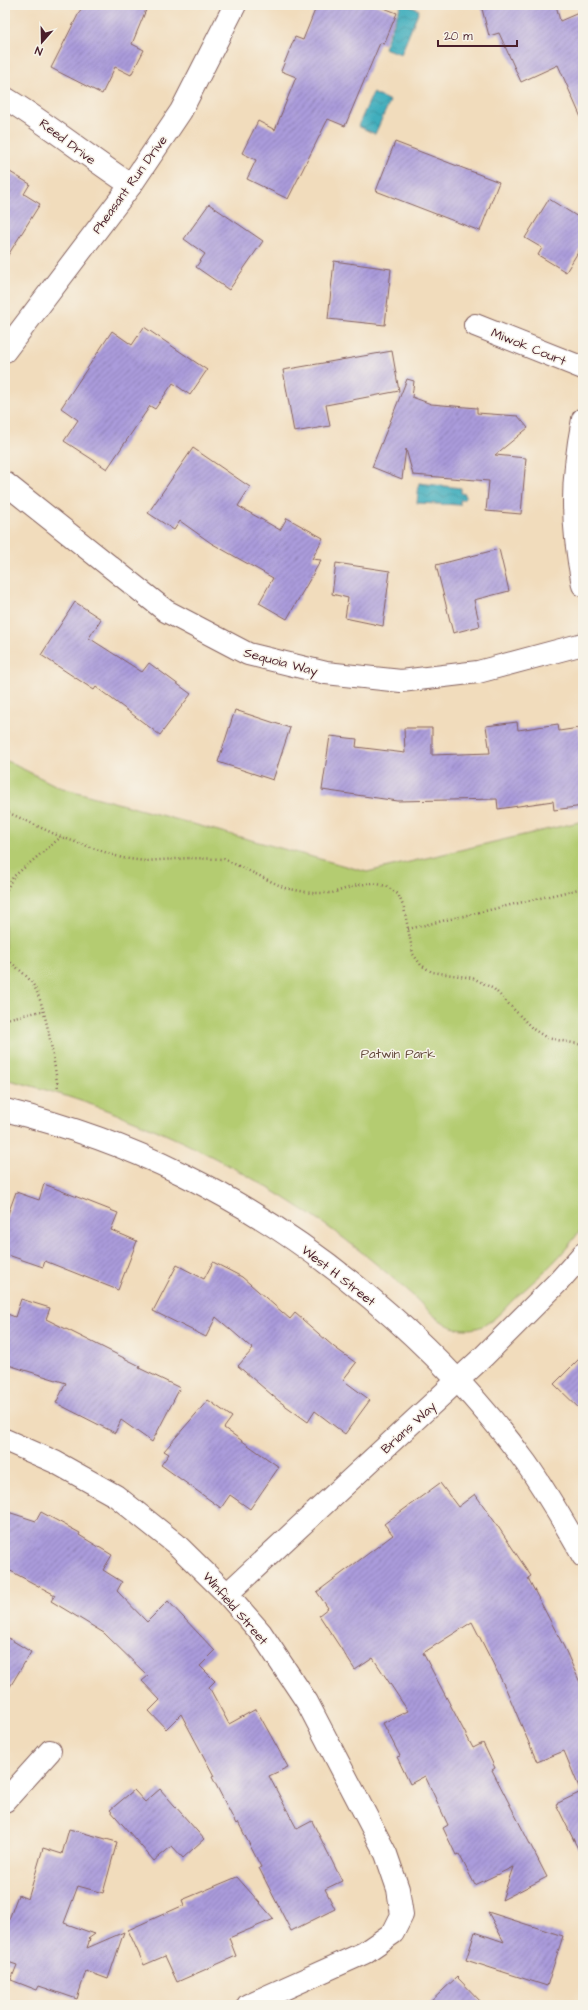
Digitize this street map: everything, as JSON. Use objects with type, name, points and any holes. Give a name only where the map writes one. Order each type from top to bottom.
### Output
[{"type":"street","name":"Pheasant Run Drive","points":[[5,351],[130,185],[181,111],[235,5]]},
{"type":"street","name":"Reed Drive","points":[[5,98],[33,115],[94,161],[130,185]]},
{"type":"street","name":"Miwok Court","points":[[475,325],[583,368]]},
{"type":"street","points":[[583,419],[574,473],[573,511],[576,550],[583,585]]},
{"type":"street","name":"Sequoia Way","points":[[5,483],[166,611],[248,654],[326,673],[402,681],[478,672],[583,644]]},
{"type":"street","name":"West H Street","points":[[5,1110],[46,1120],[117,1146],[182,1174],[244,1208],[343,1275],[434,1355],[457,1380],[526,1463],[560,1516],[583,1556]]},
{"type":"street","name":"Brians Way","points":[[227,1594],[484,1356],[560,1280],[583,1254]]},
{"type":"street","name":"Winfield Street","points":[[5,1440],[55,1462],[116,1496],[176,1544],[227,1594],[261,1633],[307,1702],[386,1854],[398,1889],[402,1915],[393,1933],[364,1952],[248,2005]]},
{"type":"street","points":[[5,1801],[50,1751]]},
{"type":"path","points":[[5,811],[61,837],[122,858],[145,861],[190,858],[224,859],[285,888],[311,893],[332,892],[358,885],[373,883],[386,886],[398,894],[404,908],[413,954],[421,965],[432,972],[473,978],[494,989],[533,1029],[546,1038],[583,1045]]},
{"type":"path","points":[[5,893],[13,877],[61,837]]},
{"type":"path","points":[[408,929],[583,888]]},
{"type":"path","points":[[5,957],[31,982],[42,1011],[58,1088]]},
{"type":"path","points":[[5,1019],[42,1011]]},
{"type":"green space","name":"Patwin Park","points":[[5,760],[59,787],[367,872],[583,821],[583,1226],[560,1256],[490,1322],[474,1328],[463,1329],[453,1327],[435,1316],[366,1255],[342,1237],[304,1210],[224,1163],[138,1122],[50,1091],[5,1079]]},
{"type":"water","points":[[401,5],[407,5],[419,10],[401,54],[384,48]]},
{"type":"water","points":[[373,93],[390,101],[375,134],[358,126]]},
{"type":"water","points":[[419,483],[461,488],[461,493],[465,494],[466,497],[463,500],[460,500],[460,505],[417,503]]},
{"type":"building","points":[[83,5],[148,5],[132,44],[144,50],[131,75],[115,67],[102,94],[51,68]]},
{"type":"building","points":[[317,5],[376,5],[397,13],[384,44],[380,43],[345,126],[328,119],[288,199],[247,179],[256,160],[242,153],[258,121],[275,130],[296,77],[281,71],[295,37],[303,40]]},
{"type":"building","points":[[481,5],[556,5],[560,21],[583,11],[583,122],[558,65],[521,82],[499,33],[489,36]]},
{"type":"building","points":[[395,142],[499,182],[480,231],[376,191]]},
{"type":"building","points":[[5,169],[30,184],[24,194],[40,204],[5,260]]},
{"type":"building","points":[[549,199],[583,220],[583,244],[566,272],[538,255],[542,248],[525,238]]},
{"type":"building","points":[[209,204],[263,241],[229,290],[196,267],[205,254],[184,239]]},
{"type":"building","points":[[334,261],[391,269],[385,325],[328,319]]},
{"type":"building","points":[[144,327],[207,370],[190,395],[173,383],[155,409],[150,406],[107,469],[64,441],[78,420],[61,408],[112,331],[132,345]]},
{"type":"building","points":[[392,351],[399,391],[326,405],[330,426],[294,432],[283,370]]},
{"type":"building","points":[[407,379],[414,381],[412,397],[431,404],[477,408],[477,413],[518,416],[528,428],[495,455],[526,458],[521,514],[486,511],[489,481],[413,475],[406,449],[402,479],[372,467]]},
{"type":"building","points":[[193,448],[250,487],[238,506],[280,530],[287,518],[323,538],[312,559],[321,560],[287,619],[259,603],[273,578],[211,543],[180,521],[174,530],[148,513]]},
{"type":"building","points":[[499,549],[509,591],[474,600],[480,626],[453,633],[436,565]]},
{"type":"building","points":[[336,563],[390,571],[383,626],[345,618],[348,598],[332,594]]},
{"type":"building","points":[[75,602],[101,619],[89,638],[142,672],[149,663],[191,694],[160,735],[96,687],[94,690],[41,655]]},
{"type":"building","points":[[235,710],[290,728],[273,780],[218,762]]},
{"type":"building","points":[[517,722],[518,730],[558,724],[559,731],[579,728],[583,757],[583,806],[554,810],[553,801],[498,809],[497,799],[398,801],[322,790],[330,736],[357,739],[356,747],[405,753],[404,728],[432,728],[432,755],[490,753],[486,726]]},
{"type":"building","points":[[44,1184],[118,1213],[111,1230],[137,1241],[118,1290],[45,1261],[43,1267],[5,1254],[5,1222],[16,1192],[39,1200]]},
{"type":"building","points":[[213,1262],[242,1277],[290,1319],[295,1313],[334,1347],[356,1363],[343,1380],[370,1400],[345,1434],[315,1411],[308,1422],[279,1401],[238,1366],[253,1349],[216,1317],[206,1337],[153,1311],[177,1265],[204,1279]]},
{"type":"building","points":[[21,1299],[50,1308],[46,1319],[140,1366],[139,1368],[180,1388],[152,1442],[121,1420],[115,1433],[56,1403],[66,1383],[5,1364],[5,1313],[15,1317]]},
{"type":"building","points":[[583,1355],[583,1412],[554,1384]]},
{"type":"building","points":[[208,1400],[232,1417],[224,1428],[279,1467],[250,1509],[230,1495],[221,1508],[161,1465],[169,1454],[164,1451]]},
{"type":"building","points":[[440,1483],[458,1507],[475,1494],[497,1525],[531,1576],[528,1578],[564,1647],[583,1689],[583,1859],[556,1804],[581,1792],[564,1751],[537,1762],[506,1689],[472,1622],[423,1653],[473,1748],[483,1743],[495,1768],[492,1770],[547,1877],[502,1900],[513,1867],[475,1885],[459,1854],[456,1855],[443,1828],[448,1825],[425,1776],[410,1784],[397,1757],[400,1756],[383,1723],[408,1711],[373,1658],[355,1670],[319,1615],[328,1608],[317,1592],[393,1535],[384,1524]]},
{"type":"building","points":[[5,1511],[36,1521],[41,1512],[80,1533],[79,1535],[112,1555],[103,1570],[122,1582],[117,1591],[147,1622],[168,1601],[215,1651],[200,1666],[215,1681],[209,1687],[229,1724],[256,1709],[288,1767],[269,1776],[297,1829],[312,1821],[342,1881],[325,1889],[335,1909],[291,1931],[259,1868],[261,1867],[238,1822],[236,1824],[212,1777],[214,1776],[181,1714],[166,1729],[149,1711],[160,1700],[142,1681],[148,1676],[104,1633],[51,1601],[55,1595],[5,1568]]},
{"type":"building","points":[[5,1636],[31,1652],[5,1695]]},
{"type":"building","points":[[160,1789],[204,1839],[183,1858],[172,1846],[154,1861],[110,1810],[134,1790],[145,1802]]},
{"type":"building","points":[[69,1829],[117,1842],[103,1893],[78,1886],[64,1923],[95,1934],[88,1939],[90,1939],[87,1948],[124,1932],[108,1979],[86,1971],[77,1999],[39,1986],[37,1990],[11,1980],[17,1965],[5,1961],[5,1930],[18,1895],[28,1899],[43,1848],[62,1854]]},
{"type":"building","points":[[237,1877],[274,1919],[229,1938],[236,1956],[177,1982],[165,1956],[144,1965],[128,1930],[184,1905],[182,1900]]},
{"type":"building","points":[[488,1912],[563,1936],[547,1986],[466,1960],[475,1932],[504,1942]]},
{"type":"building","points":[[457,1977],[484,2005],[427,2005]]}]
